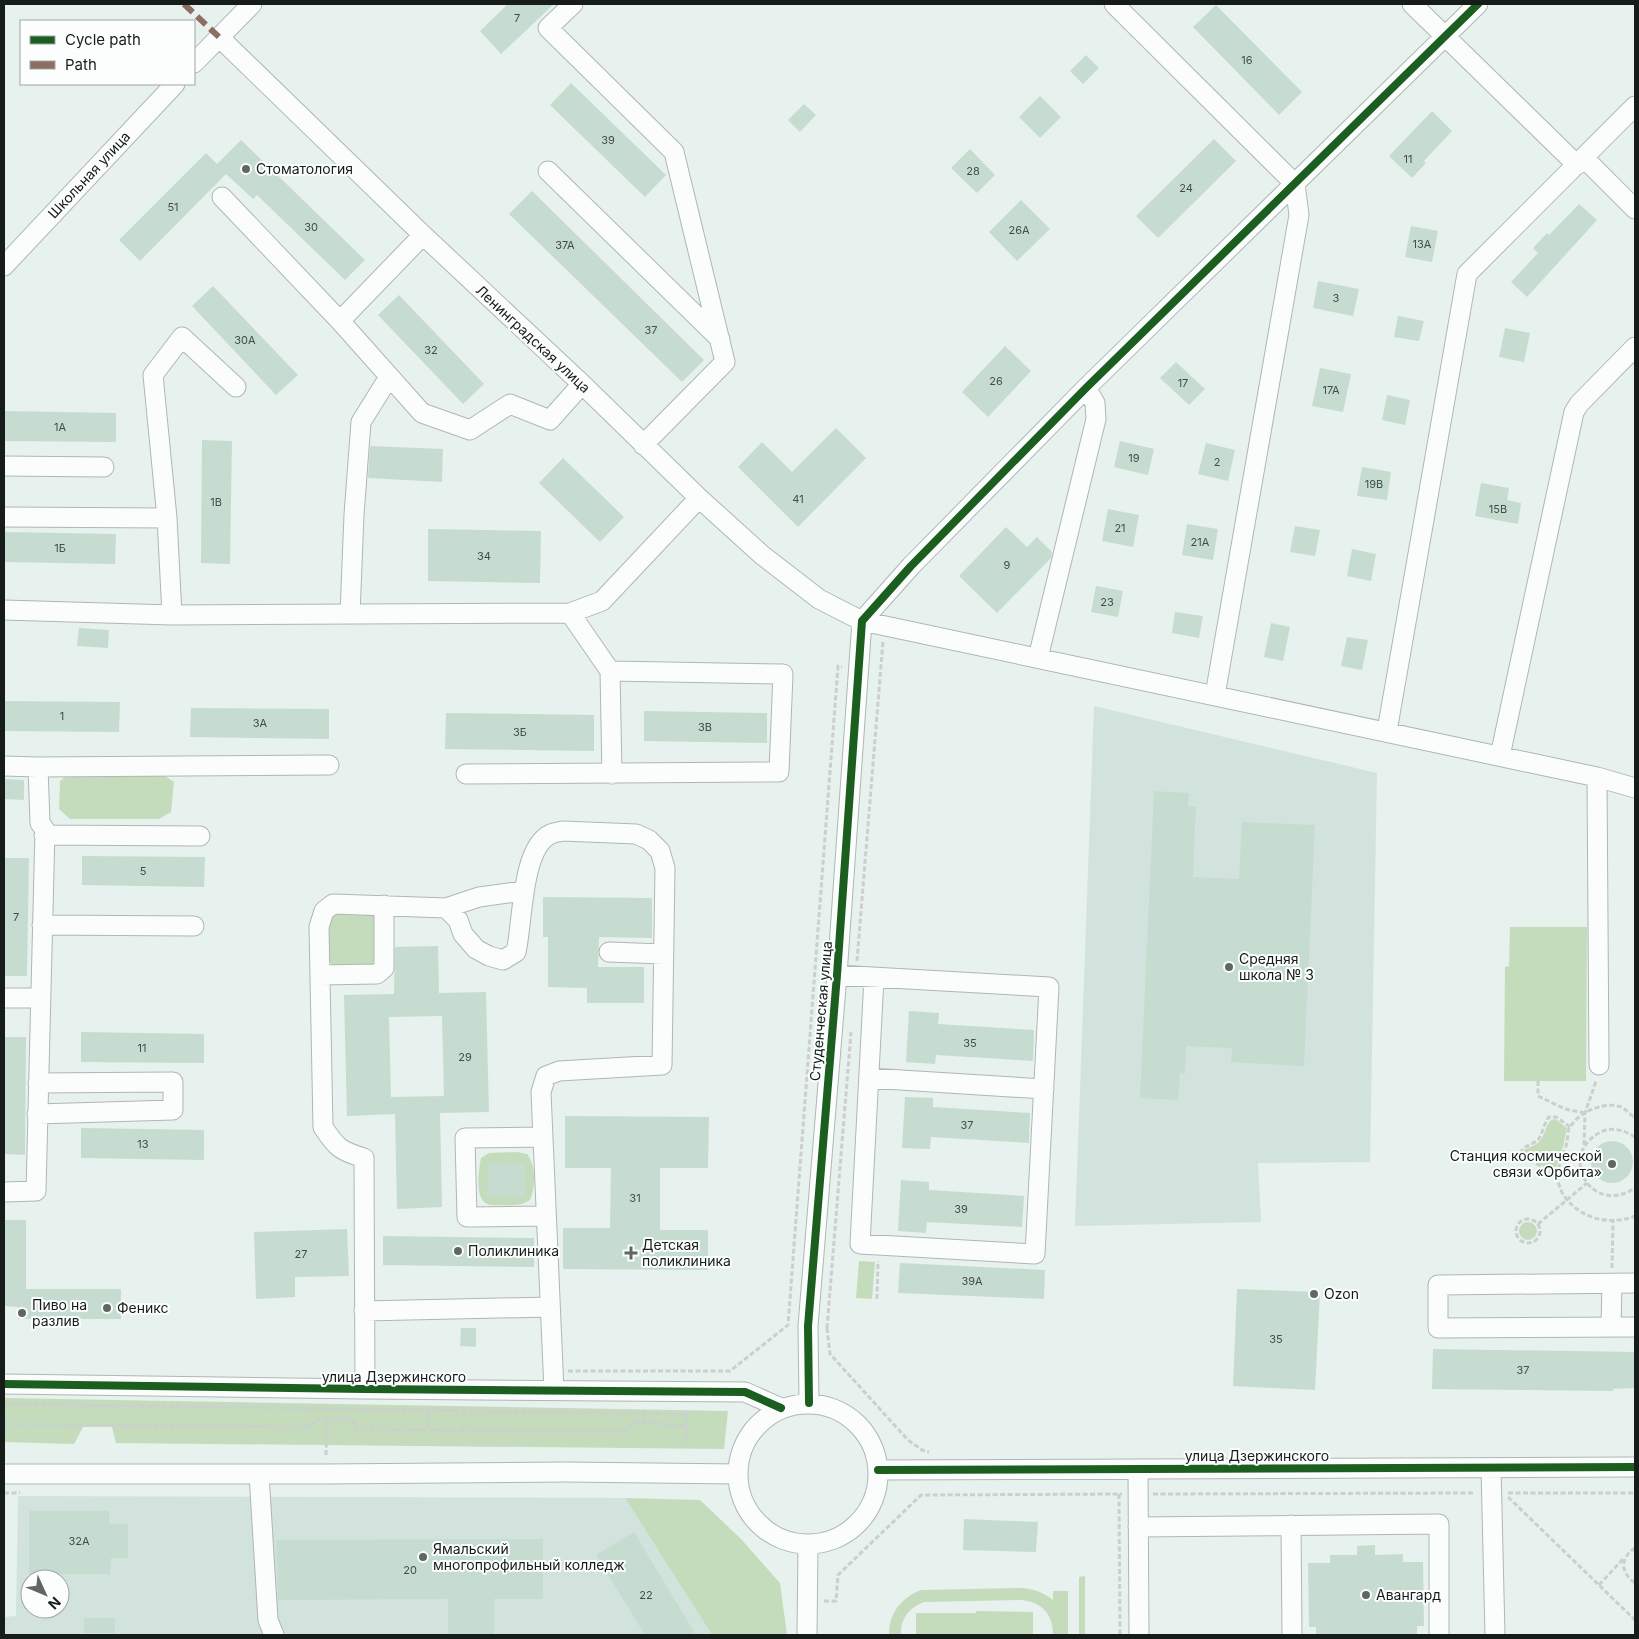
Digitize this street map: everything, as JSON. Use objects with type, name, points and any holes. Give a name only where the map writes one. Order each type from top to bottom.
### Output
[{"type":"street","points":[[195,62],[252,4]]},
{"type":"street","points":[[572,4],[548,28],[674,152],[725,362],[643,444]]},
{"type":"street","points":[[1114,4],[1295,184],[1299,215],[1215,695]]},
{"type":"street","points":[[1412,4],[1580,161],[1635,209]]},
{"type":"street","points":[[862,621],[911,566],[1086,388],[1478,4]]},
{"type":"street","name":"Ленинградская улица","points":[[219,37],[422,235],[582,384],[698,498],[762,555],[819,599],[862,621],[1387,731],[1597,777],[1635,788]]},
{"type":"street","name":"Школьная улица","points":[[4,266],[174,85]]},
{"type":"street","points":[[1387,731],[1467,274],[1635,106]]},
{"type":"street","points":[[548,171],[720,339]]},
{"type":"street","points":[[222,197],[340,321],[422,413],[470,430],[510,404],[550,420],[582,384]]},
{"type":"street","points":[[340,321],[422,235]]},
{"type":"street","points":[[172,615],[167,518],[153,375],[182,337],[236,387]]},
{"type":"street","points":[[1500,756],[1574,412],[1579,404],[1635,347]]},
{"type":"street","points":[[350,614],[360,422],[389,377]]},
{"type":"street","points":[[1038,658],[1096,419],[1095,403],[1086,388]]},
{"type":"street","points":[[4,466],[104,467]]},
{"type":"street","points":[[4,610],[172,615],[570,613],[602,601],[698,498]]},
{"type":"street","points":[[4,517],[167,518]]},
{"type":"street","points":[[570,613],[610,671],[612,774]]},
{"type":"street","name":"Студенческая улица","points":[[809,1403],[808,1326],[837,975],[862,621]]},
{"type":"street","points":[[466,774],[779,772],[783,674],[610,671]]},
{"type":"street","points":[[4,766],[329,764]]},
{"type":"street","points":[[4,1192],[36,1191],[45,830],[40,824],[38,767]]},
{"type":"street","points":[[1597,777],[1599,1065]]},
{"type":"street","points":[[446,908],[458,920],[464,934],[476,949],[489,956],[503,960],[516,952],[523,891],[535,852],[540,842],[551,834],[563,832],[636,834],[649,840],[660,852],[665,868],[662,1065],[558,1071],[546,1076],[541,1092],[554,1391]]},
{"type":"street","points":[[44,835],[200,836]]},
{"type":"street","points":[[365,1389],[364,1158],[347,1153],[334,1144],[323,1127],[319,926],[324,911],[333,904],[446,908],[479,897],[523,891]]},
{"type":"street","points":[[320,974],[377,974],[384,968],[384,905]]},
{"type":"street","points":[[42,925],[194,926]]},
{"type":"street","points":[[609,952],[663,954]]},
{"type":"street","points":[[837,975],[1049,988],[1035,1254],[860,1244],[874,978]]},
{"type":"street","points":[[4,998],[40,998]]},
{"type":"street","points":[[869,1078],[1044,1088]]},
{"type":"street","points":[[38,1084],[173,1082],[173,1110],[38,1114]]},
{"type":"street","points":[[542,1137],[465,1138],[467,1218],[546,1216]]},
{"type":"street","points":[[1611,1327],[1612,1284]]},
{"type":"street","points":[[1635,1284],[1438,1285],[1438,1328],[1635,1327]]},
{"type":"street","points":[[364,1311],[550,1306]]},
{"type":"street","name":"улица Дзержинского","points":[[4,1384],[745,1392],[781,1408]]},
{"type":"street","points":[[800,1403],[809,1403],[836,1408],[850,1416],[862,1427],[871,1440],[877,1456],[879,1477],[875,1498],[865,1516],[850,1531],[831,1541],[808,1544],[792,1543],[772,1535],[755,1521],[743,1502],[737,1481],[739,1459],[747,1438],[761,1420],[781,1408],[800,1403]]},
{"type":"street","name":"улица Дзержинского","points":[[878,1470],[1635,1467]]},
{"type":"street","points":[[1491,1468],[1495,1635]]},
{"type":"street","points":[[1138,1469],[1139,1635]]},
{"type":"street","points":[[4,1474],[565,1472],[738,1474]]},
{"type":"street","points":[[258,1474],[268,1620],[274,1635]]},
{"type":"street","points":[[1138,1526],[1439,1524],[1439,1635]]},
{"type":"street","points":[[1291,1526],[1292,1635]]},
{"type":"street","points":[[808,1544],[808,1635]]},
{"type":"path","points":[[553,1371],[730,1371],[788,1325],[838,666],[880,671]]},
{"type":"path","points":[[1599,1065],[1595,1088],[1585,1113],[1584,1146],[1580,1157],[1580,1168],[1587,1183],[1602,1194],[1613,1196],[1625,1194],[1635,1188]]},
{"type":"path","points":[[1538,1081],[1538,1096],[1565,1109],[1585,1113]]},
{"type":"path","points":[[1554,1175],[1563,1157],[1570,1127],[1585,1113],[1597,1107],[1613,1106],[1623,1108],[1629,1114],[1635,1115]]},
{"type":"path","points":[[1570,1127],[1556,1117],[1549,1117],[1544,1123],[1542,1132],[1537,1140],[1526,1146],[1522,1150],[1522,1154],[1554,1175],[1568,1200],[1586,1215],[1612,1221],[1635,1216]]},
{"type":"path","points":[[1584,1146],[1592,1137],[1602,1131],[1613,1129],[1625,1131],[1635,1137]]},
{"type":"path","points":[[1538,1224],[1587,1183]]},
{"type":"path","points":[[1531,1219],[1538,1224],[1540,1230],[1537,1239],[1528,1242],[1519,1238],[1516,1229],[1522,1221],[1531,1219]]},
{"type":"path","points":[[1612,1221],[1612,1284]]},
{"type":"path","points":[[877,1298],[879,1245]]},
{"type":"path","points":[[827,1328],[830,1354],[908,1440],[922,1450],[936,1454]]},
{"type":"path","points":[[4,1404],[687,1414],[685,1446]]},
{"type":"path","points":[[427,1429],[428,1410]]},
{"type":"path","points":[[464,1410],[464,1430]]},
{"type":"path","points":[[4,1424],[310,1427],[317,1419],[352,1419],[358,1429],[628,1431],[635,1422],[635,1413]]},
{"type":"path","points":[[635,1422],[644,1422],[644,1413]]},
{"type":"path","points":[[326,1455],[327,1419]]},
{"type":"path","points":[[635,1422],[686,1426]]},
{"type":"path","points":[[808,1602],[836,1601],[838,1575],[921,1496],[1491,1493]]},
{"type":"path","points":[[1635,1493],[1504,1493],[1635,1620]]},
{"type":"path","points":[[1119,1494],[1120,1635]]},
{"type":"path","points":[[1599,1585],[1635,1548]]},
{"type":"path","points":[[1628,1554],[1624,1561],[1624,1570],[1635,1583]]},
{"type":"shaded area","name":"Средняя школа № 3","points":[[1094,706],[1377,773],[1370,1162],[1258,1163],[1261,1222],[1075,1226]]},
{"type":"shaded area","points":[[18,1496],[625,1498],[712,1635],[4,1635],[4,1617],[16,1616]]},
{"type":"green space","points":[[70,773],[162,774],[174,782],[171,812],[159,819],[70,819],[59,809],[60,781]]},
{"type":"green space","points":[[363,913],[374,915],[379,922],[377,962],[355,967],[333,965],[328,959],[327,920],[335,914]]},
{"type":"green space","points":[[1510,927],[1587,927],[1586,1081],[1504,1081],[1505,967],[1509,966]]},
{"type":"green space","points":[[1555,1119],[1567,1128],[1561,1156],[1554,1172],[1531,1159],[1524,1153],[1524,1150],[1539,1142],[1549,1122]]},
{"type":"green space","points":[[517,1152],[527,1154],[532,1164],[534,1183],[530,1200],[514,1205],[487,1204],[480,1196],[479,1190],[481,1158],[489,1153]]},
{"type":"green space","points":[[1524,1222],[1532,1222],[1537,1227],[1535,1238],[1524,1240],[1519,1235],[1519,1227]]},
{"type":"green space","points":[[859,1261],[875,1262],[872,1299],[856,1298]]},
{"type":"green space","points":[[4,1398],[728,1411],[724,1449],[116,1443],[112,1427],[83,1427],[74,1444],[4,1442]]},
{"type":"green space","points":[[625,1498],[700,1500],[741,1539],[780,1583],[787,1635],[712,1635]]},
{"type":"green space","points":[[1085,1576],[1085,1635],[1079,1635],[1079,1577]]},
{"type":"green space","points":[[1022,1588],[1038,1591],[1053,1600],[1053,1591],[1068,1591],[1068,1635],[1053,1635],[1051,1621],[1045,1610],[1035,1603],[1021,1600],[924,1602],[914,1607],[906,1615],[902,1624],[901,1635],[889,1635],[891,1620],[898,1607],[908,1597],[921,1590]]},
{"type":"green space","points":[[976,1611],[1033,1612],[1033,1635],[916,1635],[916,1613],[976,1613]]},
{"type":"building","points":[[508,4],[554,4],[501,54],[480,31]]},
{"type":"building","points":[[1216,5],[1302,92],[1279,115],[1193,27]]},
{"type":"building","points":[[1086,55],[1099,68],[1083,84],[1070,71]]},
{"type":"building","points":[[571,83],[666,175],[645,197],[550,105]]},
{"type":"building","points":[[1040,96],[1061,117],[1040,138],[1019,117]]},
{"type":"building","points":[[804,104],[816,115],[800,132],[788,120]]},
{"type":"building","points":[[1432,111],[1452,131],[1424,161],[1426,163],[1412,178],[1389,156]]},
{"type":"building","points":[[1214,139],[1236,161],[1158,238],[1136,216]]},
{"type":"building","points":[[241,140],[365,260],[345,280],[257,195],[253,199],[226,174],[140,261],[119,240],[206,153],[217,164]]},
{"type":"building","points":[[970,149],[995,175],[977,193],[951,168]]},
{"type":"building","points":[[532,191],[704,360],[682,382],[509,214]]},
{"type":"building","points":[[1021,200],[1050,229],[1017,261],[989,232]]},
{"type":"building","points":[[1579,204],[1597,220],[1527,297],[1511,282],[1538,253],[1533,248],[1547,233],[1549,235]]},
{"type":"building","points":[[1411,226],[1438,231],[1432,262],[1405,257]]},
{"type":"building","points":[[1318,281],[1359,289],[1353,316],[1313,308]]},
{"type":"building","points":[[213,286],[298,375],[276,395],[192,306]]},
{"type":"building","points":[[399,295],[484,384],[463,404],[378,315]]},
{"type":"building","points":[[1398,316],[1424,321],[1419,341],[1394,337]]},
{"type":"building","points":[[1505,328],[1530,333],[1524,362],[1499,357]]},
{"type":"building","points":[[1005,346],[1031,371],[988,417],[962,392]]},
{"type":"building","points":[[1176,362],[1205,389],[1189,405],[1160,378]]},
{"type":"building","points":[[1320,368],[1351,374],[1343,412],[1312,406]]},
{"type":"building","points":[[1387,395],[1410,400],[1405,425],[1382,420]]},
{"type":"building","points":[[4,411],[116,413],[116,442],[4,441]]},
{"type":"building","points":[[836,428],[866,458],[798,527],[738,467],[762,442],[792,472]]},
{"type":"building","points":[[202,440],[232,441],[230,564],[201,563]]},
{"type":"building","points":[[1120,441],[1154,449],[1148,475],[1114,467]]},
{"type":"building","points":[[1206,443],[1235,450],[1228,481],[1198,474]]},
{"type":"building","points":[[370,446],[443,449],[442,482],[368,478]]},
{"type":"building","points":[[563,458],[624,517],[600,542],[539,483]]},
{"type":"building","points":[[1362,467],[1391,472],[1387,500],[1357,496]]},
{"type":"building","points":[[1481,483],[1509,488],[1507,500],[1521,503],[1518,524],[1475,516]]},
{"type":"building","points":[[1108,509],[1139,515],[1133,547],[1102,541]]},
{"type":"building","points":[[1187,524],[1218,529],[1213,560],[1182,555]]},
{"type":"building","points":[[1295,526],[1320,530],[1315,556],[1290,552]]},
{"type":"building","points":[[1006,527],[1027,547],[1037,537],[1052,552],[1051,558],[997,613],[959,576]]},
{"type":"building","points":[[428,529],[541,531],[540,583],[428,581]]},
{"type":"building","points":[[4,532],[116,534],[115,564],[4,562]]},
{"type":"building","points":[[1352,549],[1376,554],[1371,581],[1347,576]]},
{"type":"building","points":[[1096,586],[1123,591],[1118,617],[1091,612]]},
{"type":"building","points":[[1175,612],[1203,616],[1199,638],[1172,633]]},
{"type":"building","points":[[1271,623],[1290,627],[1283,661],[1264,657]]},
{"type":"building","points":[[79,628],[109,630],[108,648],[77,646]]},
{"type":"building","points":[[1347,637],[1368,640],[1362,670],[1341,666]]},
{"type":"building","points":[[4,701],[120,702],[119,732],[4,731]]},
{"type":"building","points":[[191,708],[329,709],[329,739],[190,737]]},
{"type":"building","points":[[644,711],[767,713],[767,743],[644,741]]},
{"type":"building","points":[[446,713],[594,715],[594,751],[445,749]]},
{"type":"building","points":[[4,779],[24,780],[24,800],[4,799]]},
{"type":"building","points":[[1154,791],[1189,793],[1188,806],[1196,807],[1193,877],[1239,879],[1242,822],[1315,825],[1304,1066],[1231,1062],[1232,1048],[1186,1046],[1185,1074],[1180,1073],[1178,1100],[1140,1098]]},
{"type":"building","points":[[82,856],[205,857],[204,887],[82,885]]},
{"type":"building","points":[[4,858],[29,858],[27,976],[4,976]]},
{"type":"building","points":[[543,897],[652,898],[652,938],[599,937],[598,967],[644,967],[644,1003],[587,1003],[587,988],[548,987],[548,937],[543,937]]},
{"type":"building","points":[[438,946],[439,993],[486,992],[489,1112],[440,1113],[442,1207],[397,1209],[395,1114],[347,1116],[344,995],[394,994],[395,947]],"holes":[[[442,1016],[444,1096],[391,1097],[389,1017]]]},
{"type":"building","points":[[909,1011],[939,1013],[938,1024],[1034,1030],[1033,1061],[936,1055],[935,1064],[906,1062]]},
{"type":"building","points":[[81,1032],[204,1034],[204,1063],[81,1062]]},
{"type":"building","points":[[4,1037],[26,1037],[25,1155],[4,1154]]},
{"type":"building","points":[[905,1097],[933,1098],[933,1107],[1030,1113],[1029,1143],[931,1137],[930,1149],[902,1148]]},
{"type":"building","points":[[565,1116],[709,1117],[708,1168],[660,1168],[660,1230],[708,1230],[708,1270],[563,1269],[563,1228],[610,1228],[611,1168],[565,1168]]},
{"type":"building","points":[[81,1128],[204,1130],[204,1160],[81,1158]]},
{"type":"building","name":"Станция космической связи «Орбита»","points":[[1612,1141],[1627,1147],[1633,1162],[1627,1177],[1612,1183],[1597,1177],[1591,1162],[1597,1147]]},
{"type":"building","points":[[488,1163],[525,1164],[525,1197],[487,1197]]},
{"type":"building","points":[[901,1180],[929,1182],[929,1190],[1024,1196],[1022,1227],[927,1222],[926,1233],[898,1231]]},
{"type":"building","points":[[4,1220],[26,1220],[26,1289],[121,1289],[121,1319],[18,1319],[18,1307],[4,1306]]},
{"type":"building","points":[[347,1229],[349,1276],[295,1277],[295,1297],[256,1299],[254,1232]]},
{"type":"building","name":"Поликлиника","points":[[383,1236],[534,1238],[534,1267],[383,1265]]},
{"type":"building","points":[[900,1263],[1045,1270],[1044,1299],[898,1293]]},
{"type":"building","points":[[1237,1289],[1320,1292],[1315,1390],[1233,1386]]},
{"type":"building","points":[[461,1328],[476,1328],[476,1347],[460,1346]]},
{"type":"building","points":[[1433,1349],[1635,1352],[1635,1388],[1613,1389],[1613,1391],[1432,1389]]},
{"type":"building","points":[[29,1511],[109,1511],[109,1524],[128,1524],[128,1558],[111,1558],[110,1574],[70,1574],[70,1569],[29,1569]]},
{"type":"building","points":[[964,1519],[1038,1522],[1036,1552],[963,1550]]},
{"type":"building","points":[[634,1532],[696,1635],[645,1635],[596,1555]]},
{"type":"building","points":[[543,1539],[543,1599],[494,1599],[494,1635],[448,1635],[448,1599],[278,1600],[276,1540]]},
{"type":"building","name":"Авангард","points":[[1375,1545],[1375,1555],[1403,1554],[1403,1562],[1423,1562],[1424,1626],[1417,1626],[1417,1635],[1316,1635],[1316,1627],[1309,1627],[1308,1563],[1330,1563],[1330,1555],[1357,1555],[1357,1546]]},
{"type":"building","points":[[84,1618],[115,1618],[115,1633],[84,1633]]},
{"type":"marked path","points":[[184,4],[219,37]]},
{"type":"cycle path","points":[[809,1403],[808,1326],[837,975],[862,621],[911,566],[1086,388],[1478,4]]},
{"type":"cycle path","points":[[4,1384],[745,1392],[781,1408]]},
{"type":"cycle path","points":[[878,1470],[1635,1467]]},
{"type":"place","name":"Стоматология","points":[[246,169]]},
{"type":"place","name":"Средняя школа № 3","points":[[1229,967]]},
{"type":"place","name":"Станция космической связи «Орбита»","points":[[1612,1164]]},
{"type":"place","name":"Поликлиника","points":[[458,1251]]},
{"type":"place","name":"Детская поликлиника","points":[[631,1253]]},
{"type":"place","name":"Ozon","points":[[1314,1294]]},
{"type":"place","name":"Феникс","points":[[107,1308]]},
{"type":"place","name":"Пиво на разлив","points":[[22,1313]]},
{"type":"place","name":"Ямальский многопрофильный колледж","points":[[423,1557]]},
{"type":"place","name":"Авангард","points":[[1366,1595]]}]
